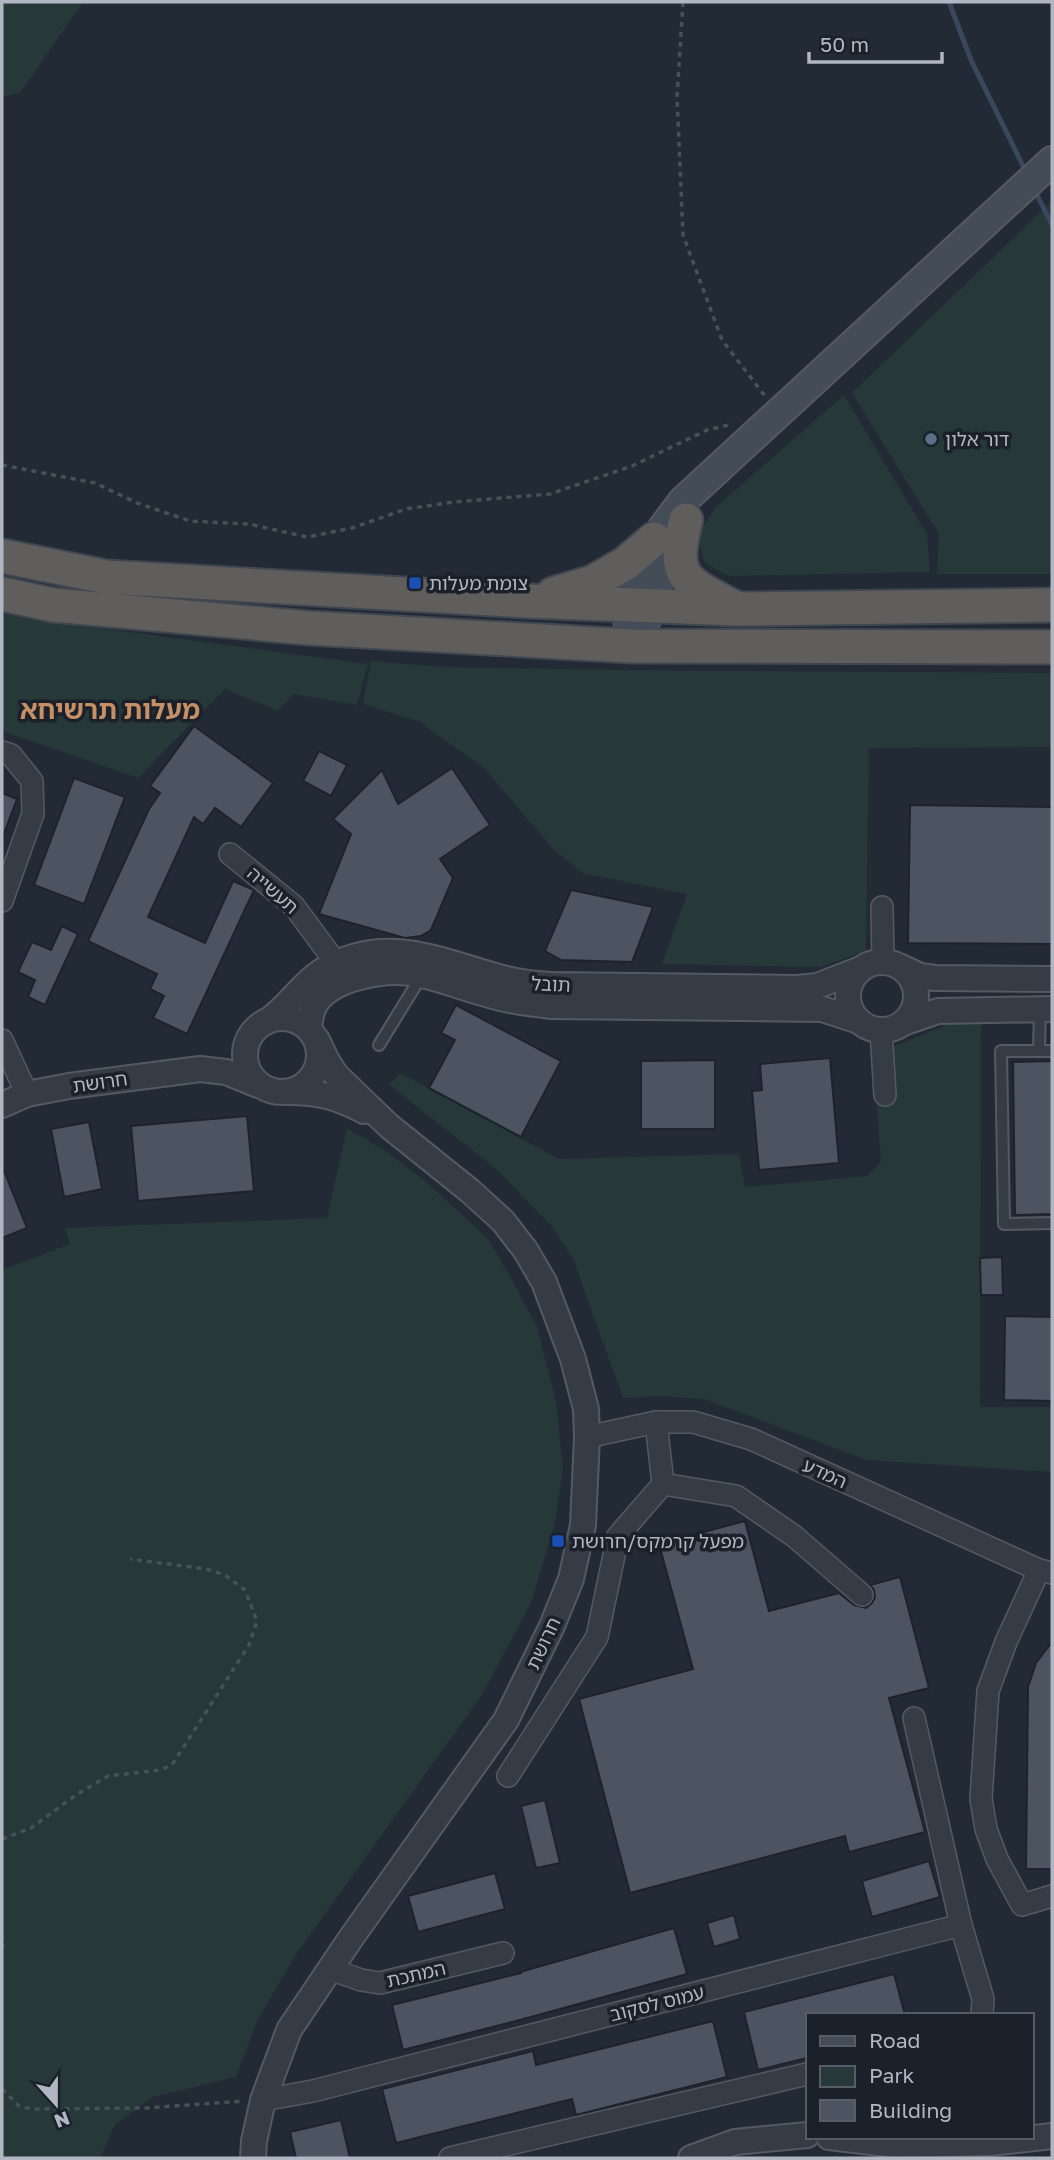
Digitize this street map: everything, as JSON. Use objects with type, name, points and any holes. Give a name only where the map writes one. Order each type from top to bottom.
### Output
[{"type":"highway","points":[[686,520],[680,561],[685,577],[695,586],[737,609]]},
{"type":"highway","points":[[528,601],[593,582],[626,564],[654,539]]},
{"type":"highway","points":[[2,556],[106,577],[528,601],[737,609],[1052,605]]},
{"type":"highway","points":[[2,594],[53,605],[309,628],[631,646],[1052,647]]},
{"type":"main road","points":[[640,606],[637,570],[654,539],[683,501],[1052,161]]},
{"type":"main road","points":[[631,646],[640,606],[686,520],[729,458]]},
{"type":"street","points":[[2,752],[11,755],[32,781],[33,814],[2,901]]},
{"type":"street","name":"תעשייה","points":[[230,854],[294,906],[336,963]]},
{"type":"street","points":[[882,907],[882,966]]},
{"type":"street","name":"תובל","points":[[257,1029],[279,1013],[320,973],[336,963],[372,954],[410,952],[436,957],[499,977],[552,985],[796,988],[817,986],[882,966]]},
{"type":"street","points":[[881,1025],[911,1015],[917,995],[909,974],[882,966]]},
{"type":"street","points":[[1046,1009],[938,1011],[881,1025],[852,1012],[848,1001],[853,978],[882,966],[935,978],[1052,979]]},
{"type":"street","name":"תובל","points":[[313,1034],[311,1016],[316,1002],[344,982],[386,972],[408,972],[494,997],[541,1004],[822,1009],[881,1025]]},
{"type":"street","points":[[277,1018],[289,1018],[300,1022],[313,1034],[320,1050],[320,1062],[316,1073],[300,1089],[278,1093],[258,1085],[251,1077],[244,1058],[257,1029],[277,1018]]},
{"type":"street","points":[[881,1025],[885,1095]]},
{"type":"street","name":"חרושת","points":[[201,1069],[236,1053],[257,1029]]},
{"type":"street","name":"חרושת","points":[[253,2158],[263,2100],[289,2030],[506,1720],[552,1626],[571,1579],[583,1525],[586,1409],[573,1359],[544,1282],[526,1251],[503,1221],[389,1126],[336,1075],[313,1034]]},
{"type":"street","points":[[2,1040],[27,1094]]},
{"type":"street","name":"חרושת","points":[[2,1105],[27,1094],[201,1069],[226,1072],[258,1085]]},
{"type":"street","name":"חרושת","points":[[289,1093],[312,1092],[329,1095],[389,1126]]},
{"type":"street","points":[[508,1776],[597,1637],[618,1535],[663,1484],[656,1422]]},
{"type":"street","name":"המדע","points":[[587,1437],[656,1422],[693,1422],[751,1439],[1045,1572]]},
{"type":"street","points":[[663,1484],[736,1496],[794,1536],[862,1595]]},
{"type":"street","points":[[1045,1572],[1006,1642],[988,1691],[981,1799],[986,1829],[997,1859],[1022,1905],[1052,1896]]},
{"type":"street","points":[[914,1718],[961,1925],[983,1998],[982,2013]]},
{"type":"street","name":"עמוס לסקוב","points":[[263,2100],[313,2091],[961,1925]]},
{"type":"street","name":"המתכת","points":[[330,1969],[361,1980],[380,1983],[503,1952]]},
{"type":"street","points":[[450,2158],[523,2150],[806,2074]]},
{"type":"street","points":[[691,2158],[735,2142],[806,2135]]},
{"type":"street","points":[[1033,2138],[1052,2136]]},
{"type":"street","points":[[847,2139],[897,2145],[990,2143],[1025,2139]]},
{"type":"lane","points":[[379,1045],[422,975]]},
{"type":"lane","points":[[1039,1051],[1046,1009]]},
{"type":"lane","points":[[1052,1051],[1001,1051],[1004,1224],[1052,1223]]},
{"type":"path","points":[[683,2],[677,97],[683,235],[722,340],[778,413]]},
{"type":"path","points":[[2,465],[95,483],[137,503],[190,521],[249,524],[307,537],[352,528],[405,509],[550,494],[632,466],[707,430],[743,422]]},
{"type":"path","points":[[2,1839],[31,1828],[76,1795],[108,1776],[160,1770],[172,1765],[249,1645],[257,1621],[246,1590],[225,1575],[206,1569],[130,1559]]},
{"type":"path","points":[[2,1935],[2,1950]]},
{"type":"path","points":[[2,2089],[19,2106],[32,2109],[146,2108],[263,2100]]},
{"type":"green space","points":[[2,2],[83,2],[20,93],[2,97]]},
{"type":"green space","points":[[1052,201],[1052,574],[937,574],[939,534],[852,393]]},
{"type":"green space","points":[[844,395],[927,534],[930,572],[729,576],[705,563],[700,539],[706,522],[716,507]]},
{"type":"green space","points":[[2,613],[368,664],[357,705],[293,694],[278,711],[225,689],[138,778],[2,731]]},
{"type":"green space","points":[[371,661],[442,667],[1052,673],[1052,747],[869,748],[866,951],[820,967],[662,964],[687,894],[582,873],[553,849],[485,769],[420,722],[363,704]]},
{"type":"green space","points":[[981,1021],[980,1407],[1052,1407],[1052,1472],[867,1460],[704,1399],[659,1396],[623,1398],[573,1259],[551,1225],[495,1168],[389,1085],[400,1073],[559,1159],[739,1154],[745,1187],[867,1176],[881,1162],[873,1049],[897,1045],[950,1024]]},
{"type":"green space","points":[[347,1128],[387,1152],[429,1184],[488,1239],[537,1327],[556,1402],[563,1469],[554,1527],[531,1603],[482,1695],[295,1956],[257,2021],[236,2077],[153,2097],[115,2125],[100,2158],[2,2158],[2,1270],[70,1244],[64,1228],[327,1218]]},
{"type":"building","points":[[194,726],[273,783],[241,827],[215,808],[203,824],[194,817],[148,917],[205,943],[233,881],[254,890],[187,1034],[153,1018],[164,996],[150,989],[157,974],[88,941],[149,809],[160,793],[150,786]]},
{"type":"building","points":[[319,751],[347,765],[331,796],[303,781]]},
{"type":"building","points":[[452,768],[490,825],[440,859],[453,878],[431,930],[421,936],[405,938],[319,914],[351,834],[333,819],[382,770],[398,804]]},
{"type":"building","points":[[74,778],[125,797],[84,904],[34,885]]},
{"type":"building","points":[[2,793],[17,799],[3,836],[2,835]]},
{"type":"building","points":[[910,805],[1052,807],[1052,944],[908,943]]},
{"type":"building","points":[[571,890],[653,907],[632,962],[561,960],[545,951]]},
{"type":"building","points":[[62,926],[78,934],[45,1005],[28,997],[35,980],[18,972],[32,942],[51,950]]},
{"type":"building","points":[[456,1005],[561,1061],[521,1137],[429,1088],[455,1040],[441,1033]]},
{"type":"building","points":[[830,1058],[839,1163],[759,1170],[752,1091],[762,1090],[760,1064]]},
{"type":"building","points":[[715,1060],[715,1129],[641,1129],[641,1061]]},
{"type":"building","points":[[1052,1061],[1052,1214],[1015,1215],[1013,1062]]},
{"type":"building","points":[[247,1116],[254,1191],[138,1201],[131,1126]]},
{"type":"building","points":[[89,1122],[102,1189],[64,1197],[51,1129]]},
{"type":"building","points":[[2,1166],[27,1228],[2,1238]]},
{"type":"building","points":[[1002,1257],[1003,1295],[981,1295],[980,1258]]},
{"type":"building","points":[[1005,1316],[1052,1317],[1052,1401],[1004,1400]]},
{"type":"building","points":[[745,1521],[769,1611],[839,1593],[854,1605],[866,1608],[875,1597],[870,1585],[900,1577],[929,1688],[889,1698],[925,1832],[849,1852],[845,1836],[630,1893],[579,1699],[693,1669],[659,1544]]},
{"type":"building","points":[[1052,1642],[1052,1869],[1026,1869],[1028,1687],[1036,1663]]},
{"type":"building","points":[[545,1800],[560,1863],[536,1868],[521,1806]]},
{"type":"building","points":[[929,1861],[940,1897],[872,1917],[862,1881]]},
{"type":"building","points":[[495,1873],[505,1909],[418,1932],[408,1896]]},
{"type":"building","points":[[734,1915],[740,1939],[714,1947],[707,1923]]},
{"type":"building","points":[[674,1928],[687,1974],[403,2050],[392,2005],[521,1973]]},
{"type":"building","points":[[894,1974],[904,2013],[806,2013],[806,2058],[758,2070],[744,2012]]},
{"type":"building","points":[[713,2021],[727,2077],[576,2115],[572,2099],[396,2143],[382,2089],[533,2051],[536,2065]]},
{"type":"building","points":[[341,2120],[350,2158],[296,2158],[290,2132]]},
{"type":"waterway","points":[[949,2],[971,60],[1027,174]]},
{"type":"waterway","points":[[1034,189],[1052,225]]},
{"type":"place","name":"דור אלון","points":[[931,439]]},
{"type":"place","name":"צומת מעלות","points":[[415,583]]},
{"type":"place","name":"מפעל קרמקס/חרושת","points":[[558,1541]]},
{"type":"district","name":"מעלות תרשיחא","points":[[110,710]]}]
